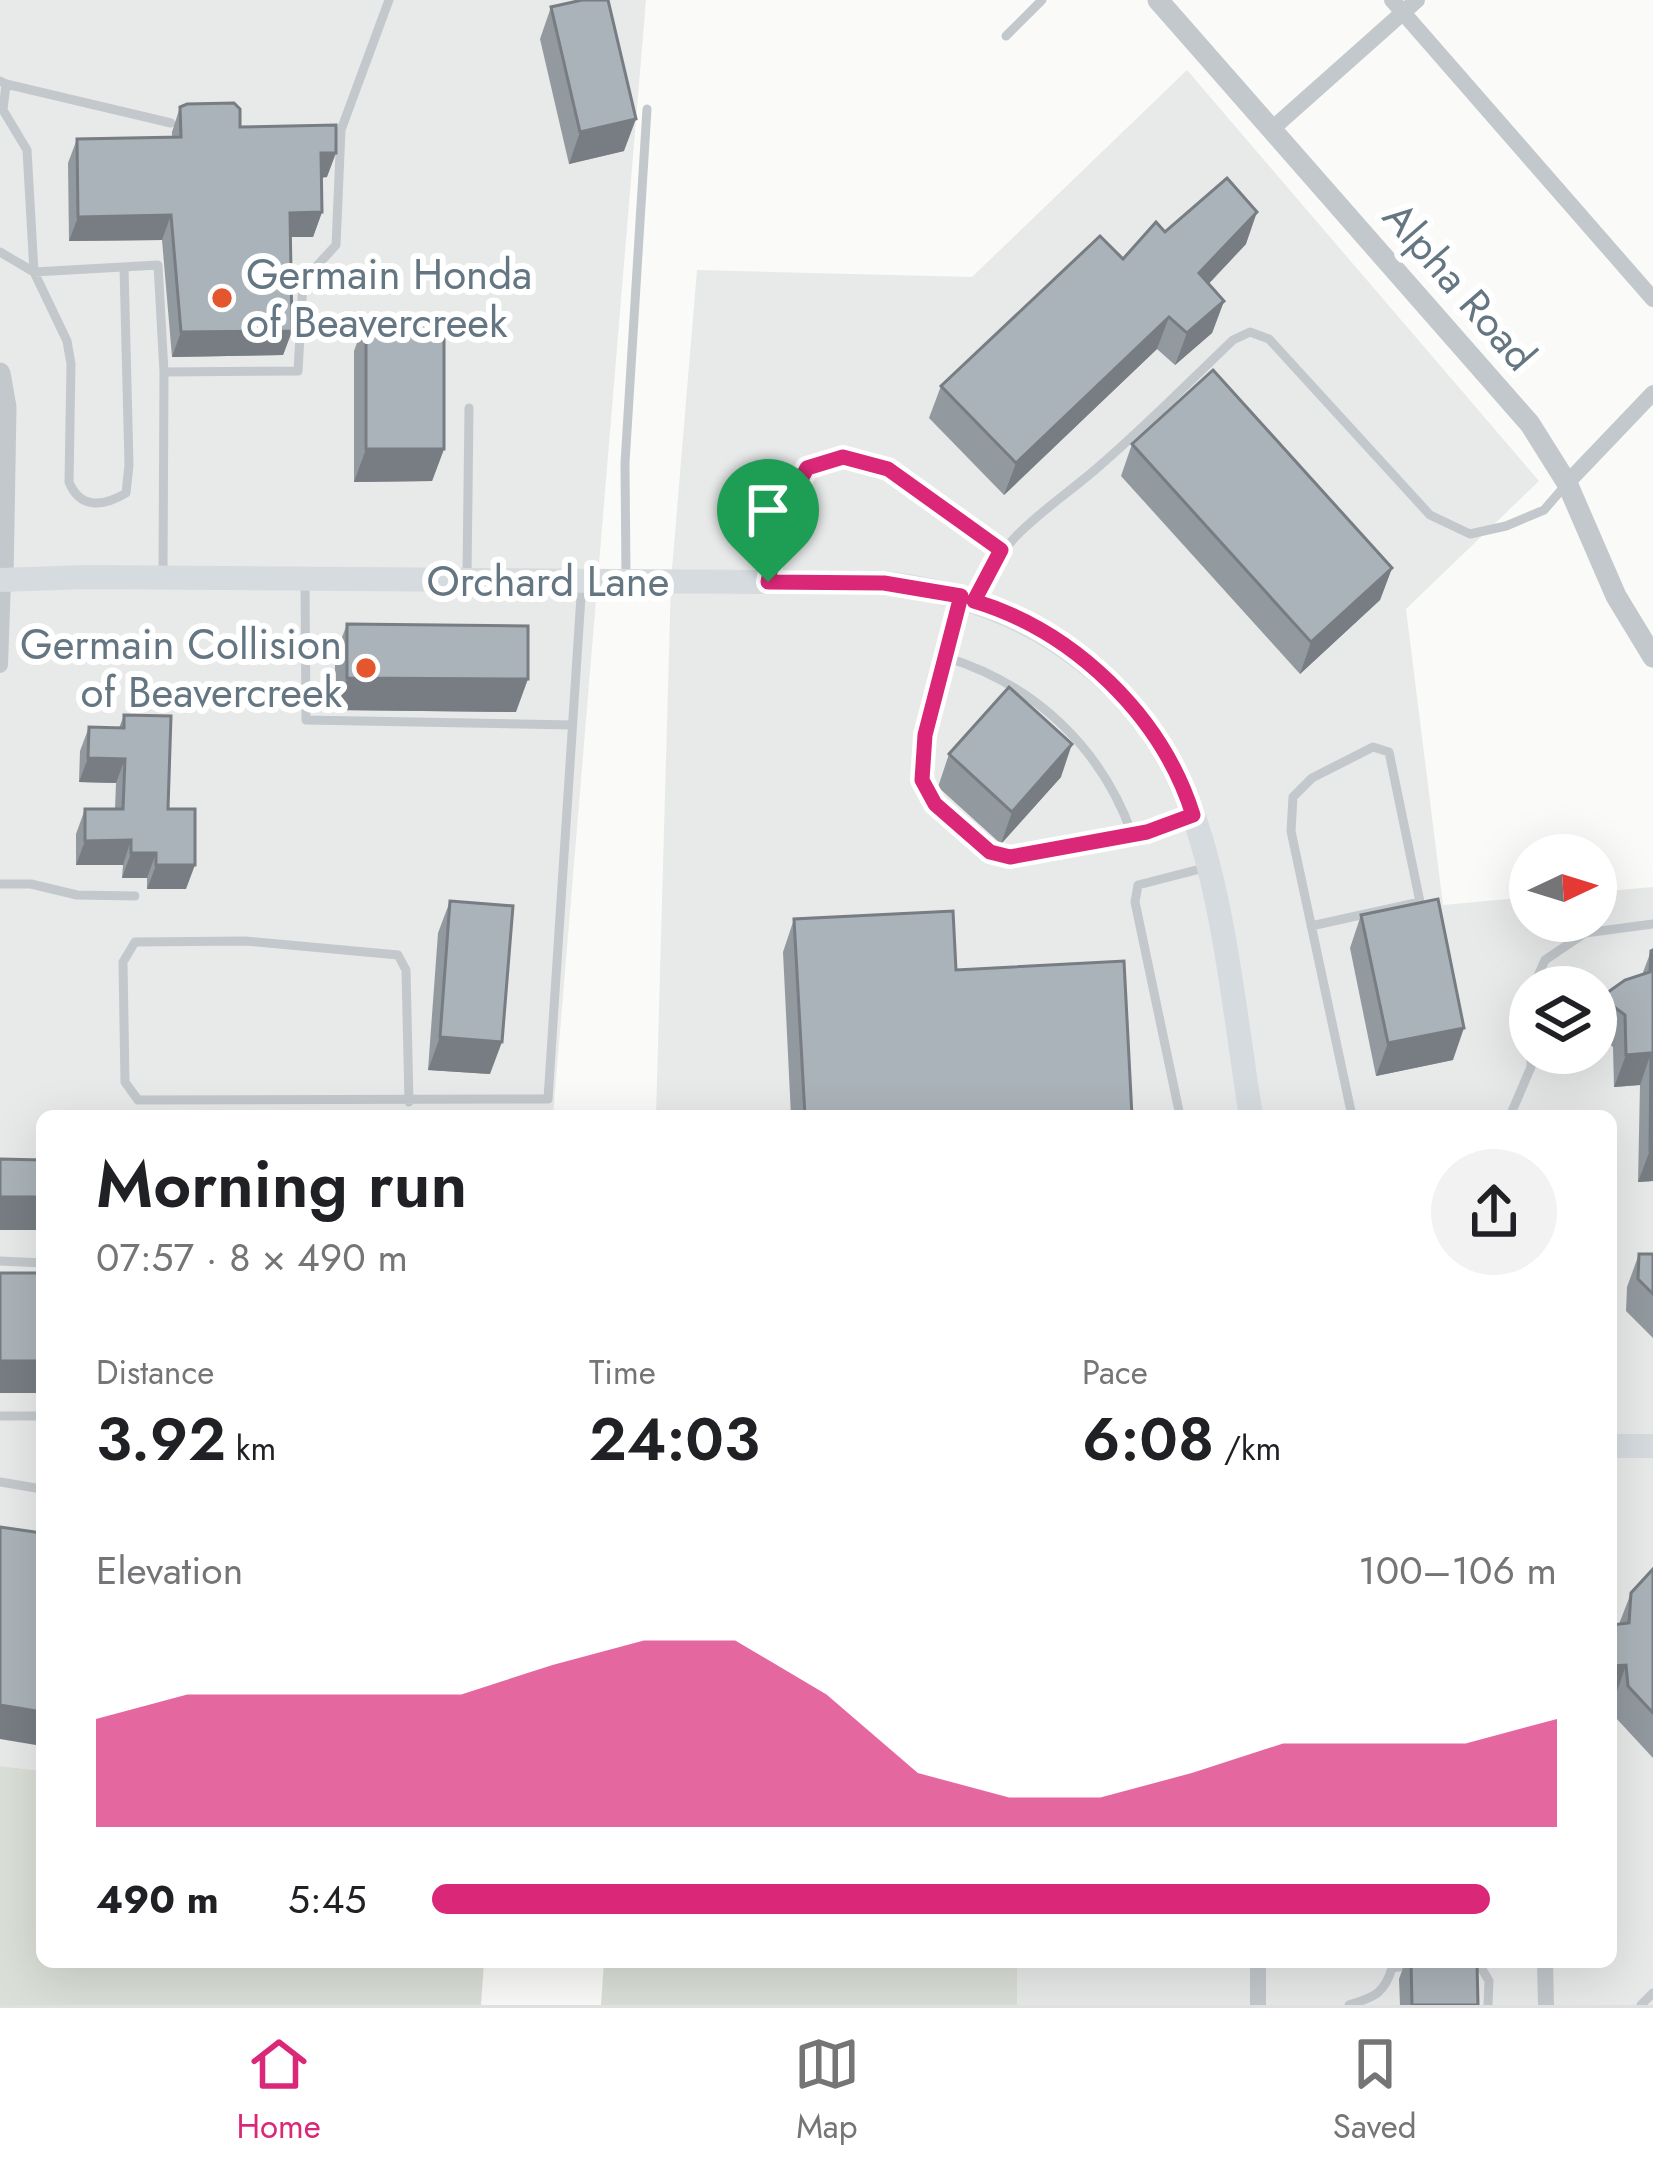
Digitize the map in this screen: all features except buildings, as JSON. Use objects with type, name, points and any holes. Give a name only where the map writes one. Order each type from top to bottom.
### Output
[{"type":"main road","name":"Orchard Lane","points":[[2,580],[896,584],[968,598],[1035,627],[1100,674],[1152,734],[1179,781],[1208,868],[1250,1110]]},
{"type":"main road","points":[[1617,1446],[1653,1446]]},
{"type":"street","name":"Alpha Road","points":[[1170,4],[1272,129],[1530,424],[1567,482],[1616,596],[1653,657]]},
{"type":"street","points":[[1272,129],[1404,4],[1653,299]]},
{"type":"street","points":[[0,373],[6,407],[0,664]]},
{"type":"street","points":[[1567,482],[1653,393]]},
{"type":"street","points":[[1258,1968],[1258,2005]]},
{"type":"street","points":[[1545,1968],[1546,2005]]},
{"type":"lane","points":[[164,372],[298,371],[304,281],[336,245],[341,130],[389,0]]},
{"type":"lane","points":[[1006,36],[1042,0]]},
{"type":"lane","points":[[124,268],[126,493],[110,503],[83,503],[69,482],[71,364],[67,341],[34,272],[27,150],[2,112],[3,82],[171,123]]},
{"type":"lane","points":[[626,581],[625,464],[647,109]]},
{"type":"lane","points":[[323,129],[341,130]]},
{"type":"lane","points":[[0,252],[34,272],[158,265],[164,372],[163,578]]},
{"type":"lane","points":[[1193,815],[1132,834],[1010,857],[990,852],[935,804],[922,780],[925,735],[945,657],[968,598],[1021,528],[1097,468],[1233,340],[1250,332],[1270,339],[1430,515],[1470,534],[1544,510],[1567,482]]},
{"type":"lane","points":[[466,581],[469,408]]},
{"type":"lane","points":[[768,582],[781,518],[807,468],[843,457],[888,469],[1001,550]]},
{"type":"lane","points":[[305,580],[306,720],[572,724]]},
{"type":"lane","points":[[409,1102],[406,970],[398,956],[245,941],[135,942],[123,962],[124,1082],[138,1100],[409,1102],[548,1099],[582,581]]},
{"type":"lane","points":[[945,657],[1017,689],[1062,721],[1096,762],[1132,834]]},
{"type":"lane","points":[[1312,926],[1420,902],[1388,752],[1373,747],[1312,778],[1293,797],[1291,831],[1351,1110]]},
{"type":"lane","points":[[1179,1110],[1135,902],[1138,885],[1208,868]]},
{"type":"lane","points":[[0,884],[31,884],[77,895],[135,896]]},
{"type":"lane","points":[[1542,966],[1585,933],[1653,924]]},
{"type":"lane","points":[[1513,1110],[1528,1074]]},
{"type":"lane","points":[[0,1262],[36,1263]]},
{"type":"lane","points":[[0,1416],[36,1416]]},
{"type":"lane","points":[[0,1482],[36,1488]]},
{"type":"lane","points":[[1348,2005],[1377,2001],[1392,1968]]},
{"type":"lane","points":[[1481,1968],[1489,1981],[1488,2005]]},
{"type":"lane","points":[[1641,2005],[1653,1994]]},
{"type":"shaded area","points":[[0,0],[646,0],[554,1110],[36,1110],[36,1770],[0,1766]]},
{"type":"shaded area","points":[[1187,70],[1539,481],[1406,609],[1443,905],[1509,899],[1509,942],[1617,942],[1617,890],[1653,887],[1653,2005],[1017,2005],[1017,1968],[1617,1968],[1617,1110],[656,1110],[671,581],[697,270],[972,277]]},
{"type":"shaded area","points":[[0,1766],[36,1770],[36,1968],[484,1968],[481,2005],[0,2005]]},
{"type":"shaded area","points":[[604,1968],[1017,1968],[1017,2005],[601,2005]]},
{"type":"place","name":"Germain Honda of Beavercreek","points":[[222,298]]},
{"type":"place","name":"Germain Collision of Beavercreek","points":[[366,668]]},
{"type":"route","points":[[843,457],[888,469],[1001,550],[974,601],[1035,627],[1079,656],[1118,691],[1165,754],[1193,815],[1147,832],[1010,857],[990,852],[935,804],[922,780],[925,735],[961,596],[884,583],[768,582],[781,518],[807,468],[843,457]]}]
